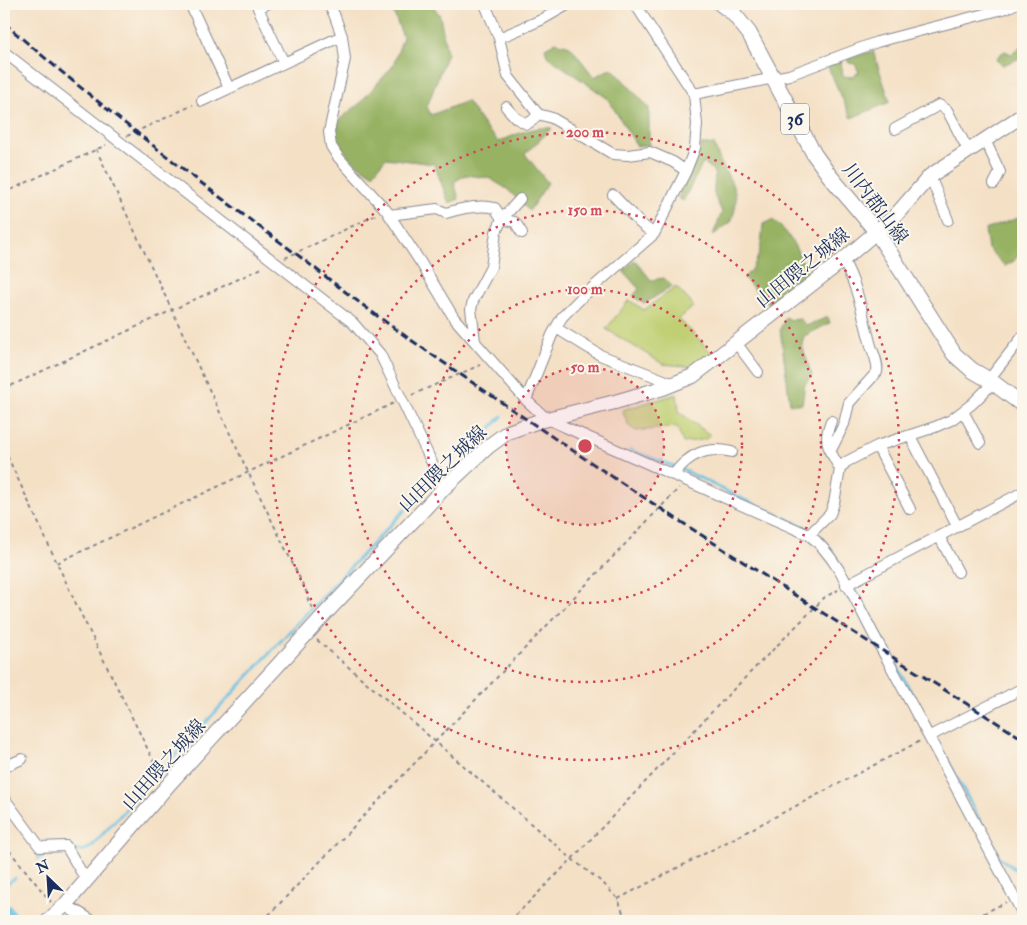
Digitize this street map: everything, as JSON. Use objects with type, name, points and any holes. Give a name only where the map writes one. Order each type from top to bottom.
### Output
[{"type":"main road","name":"川内郡山線","points":[[721,4],[733,13],[750,33],[814,154],[876,231],[954,354],[972,370],[991,381],[1023,405]]},
{"type":"main road","name":"山田隈之城線","points":[[57,913],[170,783],[308,632],[444,488],[489,446],[508,432],[547,419],[615,402],[674,384],[693,376],[737,344],[843,260],[896,215],[930,176],[1023,115]]},
{"type":"street","points":[[190,4],[229,88]]},
{"type":"street","points":[[267,4],[258,8],[284,63]]},
{"type":"street","points":[[328,4],[342,36],[345,59],[329,132],[331,146],[338,157],[387,212],[454,318],[492,359],[526,400],[547,419],[677,470],[686,481],[809,535],[818,542],[850,583],[1019,895],[1023,914]]},
{"type":"street","points":[[485,4],[499,38],[508,76],[538,114],[552,118],[613,154],[628,156],[650,152],[673,162],[686,171]]},
{"type":"street","points":[[499,38],[541,20],[568,4]]},
{"type":"street","points":[[526,400],[562,317],[583,296],[654,234],[686,171],[695,148],[697,124],[694,94],[635,4]]},
{"type":"street","points":[[694,94],[789,75],[877,42],[1007,8],[1015,4]]},
{"type":"street","points":[[202,101],[342,36]]},
{"type":"street","points":[[4,52],[354,323],[380,354],[444,488]]},
{"type":"street","points":[[895,129],[939,105],[947,110],[968,150]]},
{"type":"street","points":[[506,107],[516,118],[527,124],[538,114]]},
{"type":"street","points":[[985,140],[1000,172],[994,184]]},
{"type":"street","points":[[930,176],[948,220]]},
{"type":"street","points":[[613,196],[641,224],[654,234]]},
{"type":"street","points":[[475,341],[471,309],[473,301],[491,267],[496,232],[502,219],[520,200]]},
{"type":"street","points":[[387,212],[437,209],[446,213],[463,207],[490,207],[495,208],[502,219],[515,222],[522,233]]},
{"type":"street","points":[[830,452],[844,424],[849,403],[877,372],[879,366],[870,344],[860,300],[843,260]]},
{"type":"street","points":[[556,328],[600,355],[674,384]]},
{"type":"street","points":[[809,535],[830,514],[840,469],[846,462],[877,446],[910,436],[951,420],[972,404],[987,389],[994,373],[1023,336]]},
{"type":"street","points":[[737,344],[758,372]]},
{"type":"street","points":[[962,411],[980,443]]},
{"type":"street","points":[[831,421],[827,430],[826,440],[830,452],[840,469]]},
{"type":"street","points":[[910,436],[957,526]]},
{"type":"street","points":[[877,446],[910,509]]},
{"type":"street","points":[[677,470],[684,461],[708,450],[720,449],[732,452]]},
{"type":"street","points":[[850,583],[1023,492]]},
{"type":"street","points":[[939,536],[958,572]]},
{"type":"street","points":[[932,734],[1023,688]]},
{"type":"street","points":[[4,768],[22,759]]},
{"type":"street","points":[[4,798],[40,847],[66,846],[86,880]]},
{"type":"street","points":[[57,913],[91,921]]},
{"type":"path","points":[[4,193],[202,101]]},
{"type":"path","points":[[96,149],[306,591],[309,604],[314,609]]},
{"type":"path","points":[[4,389],[275,262],[387,212]]},
{"type":"path","points":[[57,563],[403,399],[492,359]]},
{"type":"path","points":[[4,449],[57,563],[157,768],[162,774]]},
{"type":"path","points":[[263,921],[686,481]]},
{"type":"path","points":[[510,921],[825,597],[850,583]]},
{"type":"path","points":[[308,632],[572,859],[603,883],[618,899],[626,921]]},
{"type":"path","points":[[618,899],[932,734]]},
{"type":"path","points":[[4,844],[57,913]]},
{"type":"path","points":[[969,921],[1019,895]]},
{"type":"green space","points":[[390,4],[432,4],[440,16],[447,53],[427,107],[431,115],[467,101],[485,127],[499,142],[532,129],[552,128],[525,154],[548,183],[529,211],[507,189],[489,178],[465,175],[454,182],[459,199],[449,203],[434,164],[386,158],[373,174],[354,162],[346,153],[335,132],[340,119],[359,104],[393,66],[403,37]]},
{"type":"green space","points":[[556,42],[570,46],[594,77],[612,68],[649,108],[649,145],[637,146],[607,98],[547,56],[545,48]]},
{"type":"green space","points":[[1023,45],[1023,57],[1003,65],[996,60],[1005,51],[1012,54]]},
{"type":"green space","points":[[873,51],[890,102],[851,118],[828,67],[841,61],[843,76],[852,77],[859,72],[855,64],[849,63],[847,59]]},
{"type":"green space","points":[[714,144],[734,189],[736,201],[731,222],[713,235],[722,212],[714,194],[714,173],[712,169],[703,163],[683,201],[678,198],[701,145]]},
{"type":"green space","points":[[1023,216],[1023,252],[1020,252],[1014,261],[1005,266],[988,249],[985,230]]},
{"type":"green space","points":[[772,220],[785,231],[800,256],[811,281],[782,302],[767,303],[744,278],[757,259],[761,246],[763,224]]},
{"type":"green space","points":[[635,260],[651,280],[664,278],[672,286],[644,304],[633,296],[639,289],[623,271]]},
{"type":"green space","points":[[676,287],[694,306],[679,319],[713,354],[694,367],[663,364],[606,329],[629,300],[644,310]]},
{"type":"green space","points":[[786,317],[791,320],[800,319],[806,326],[828,317],[830,323],[804,336],[802,345],[812,375],[805,384],[802,404],[790,404],[780,329]]},
{"type":"green space","points":[[677,394],[679,412],[710,435],[706,439],[683,443],[677,427],[636,431],[629,426],[622,410]]},
{"type":"waterway","points":[[490,429],[502,416]]},
{"type":"waterway","points":[[630,450],[684,470],[805,527]]},
{"type":"waterway","points":[[38,859],[44,855],[85,850],[91,847],[302,618],[421,493]]},
{"type":"waterway","points":[[821,536],[843,568]]},
{"type":"waterway","points":[[853,584],[1000,858],[1023,875]]},
{"type":"waterway","points":[[4,886],[15,878]]},
{"type":"waterway","points":[[4,913],[10,921]]},
{"type":"railway","points":[[4,23],[149,142],[404,335],[634,491],[1023,739]]}]
